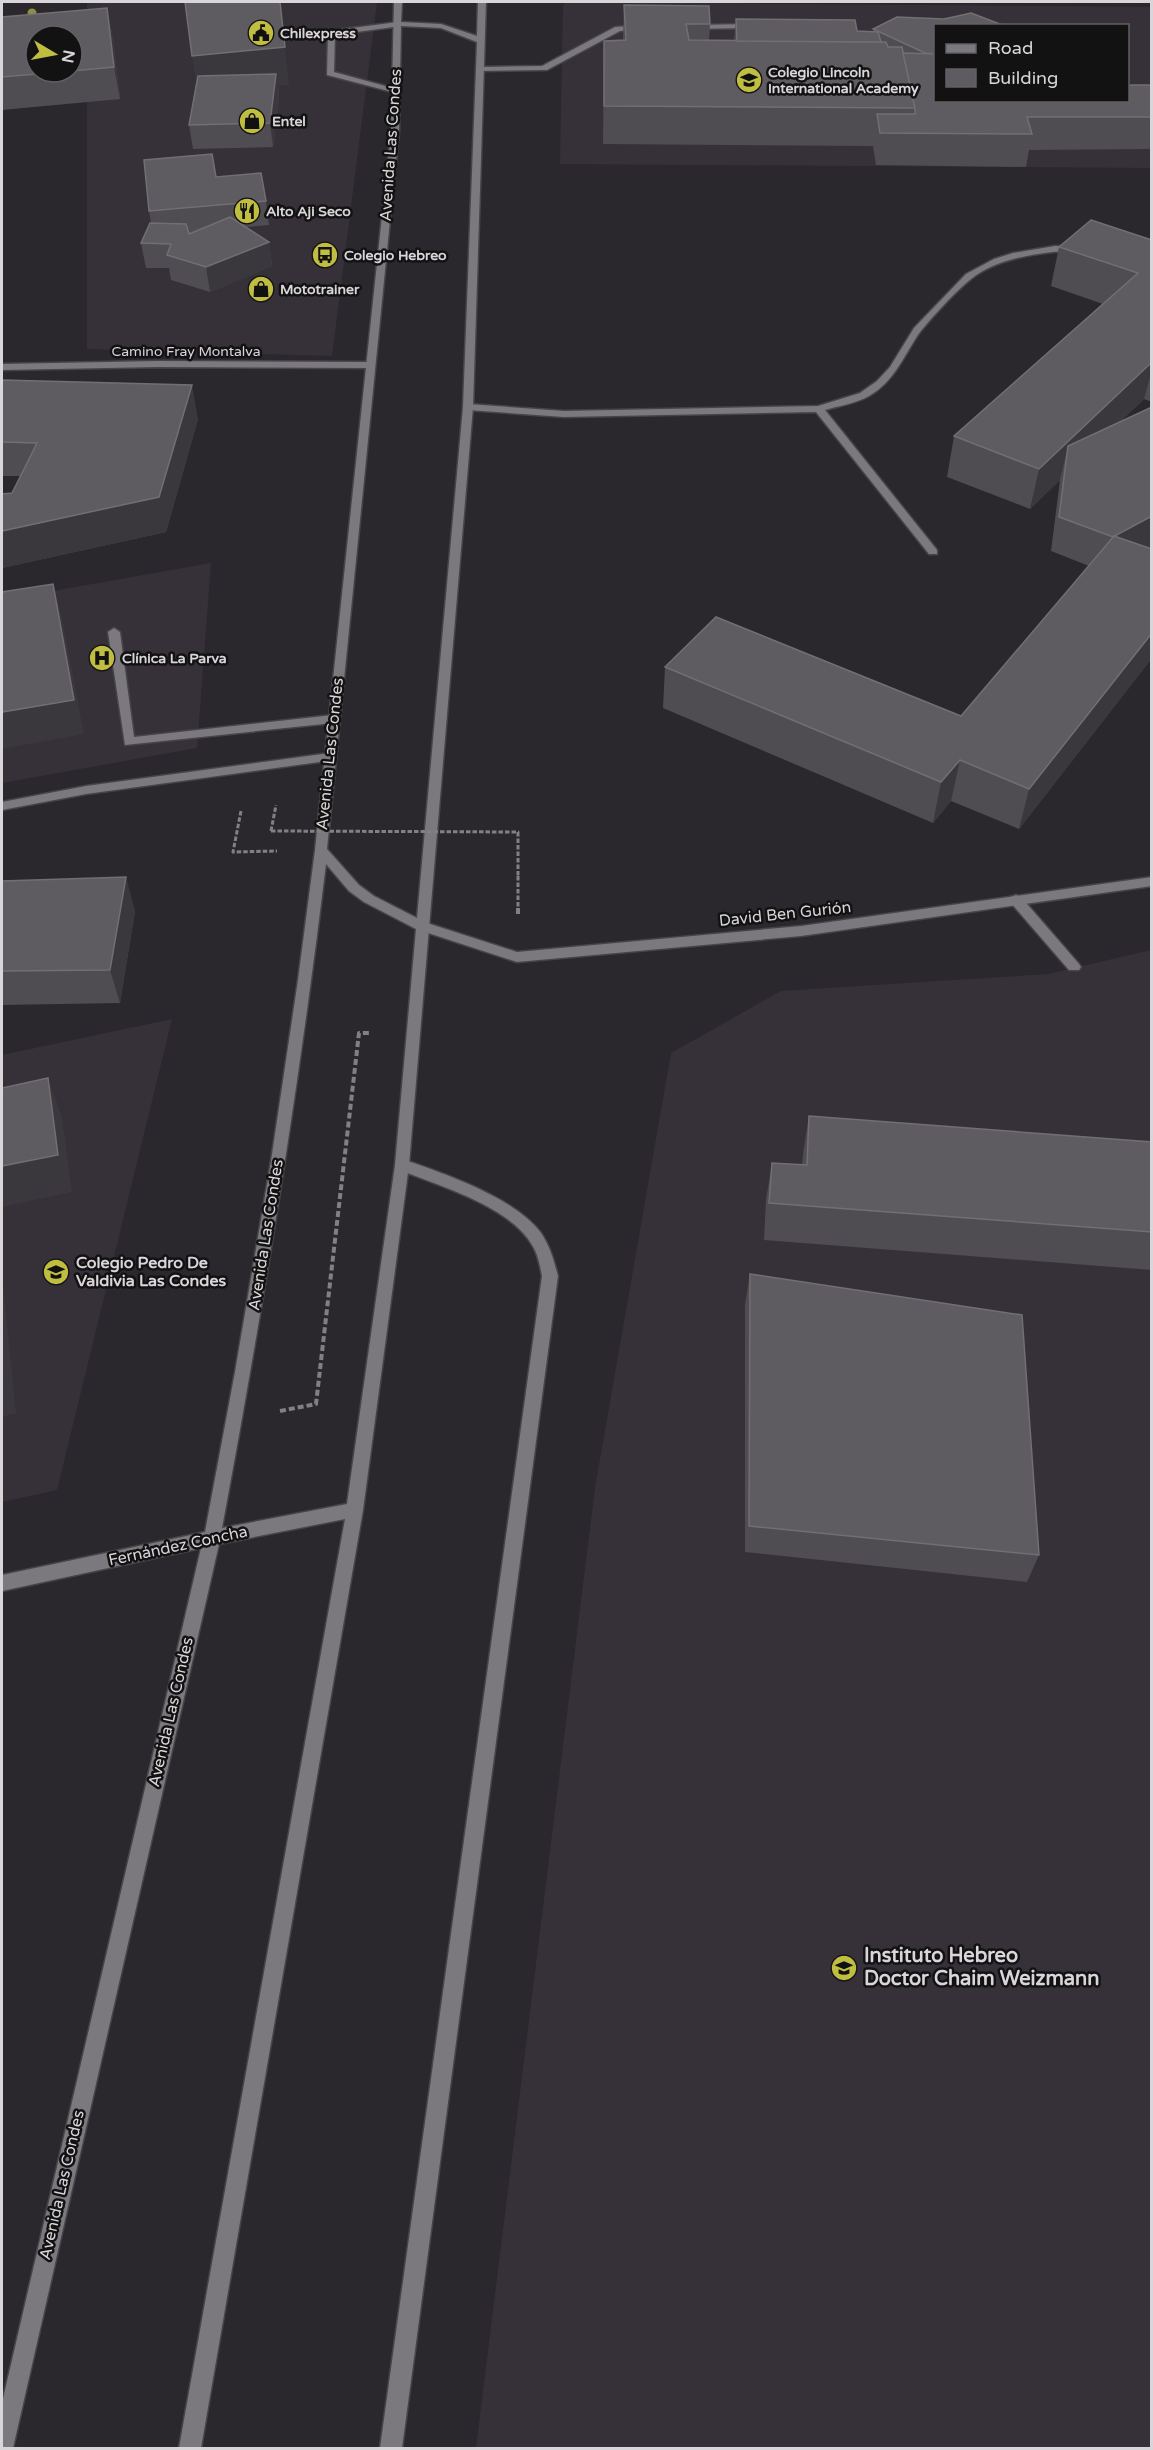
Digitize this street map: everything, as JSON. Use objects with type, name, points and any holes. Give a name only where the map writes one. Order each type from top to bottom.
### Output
[{"type":"main road","name":"Avenida Las Condes","points":[[3,2436],[212,1538],[235,1420],[278,1161],[305,980],[321,850],[397,93],[398,2]]},
{"type":"main road","points":[[190,2448],[355,1510],[402,1165],[468,407],[482,2]]},
{"type":"main road","points":[[397,93],[330,73],[331,33],[398,24],[423,24],[456,28],[481,41]]},
{"type":"main road","points":[[684,27],[751,26]]},
{"type":"main road","points":[[480,69],[544,68],[618,29],[651,27]]},
{"type":"main road","points":[[468,407],[564,414],[819,409],[864,395],[881,383],[894,368],[917,330],[969,276],[997,261],[1016,255],[1055,249],[1087,249]]},
{"type":"main road","name":"Camino Fray Montalva","points":[[2,367],[158,364],[370,365]]},
{"type":"main road","points":[[819,409],[933,552]]},
{"type":"main road","points":[[114,632],[129,742],[333,719]]},
{"type":"main road","points":[[2,806],[86,790],[330,757]]},
{"type":"main road","name":"David Ben Gurión","points":[[321,850],[354,888],[369,899],[424,927],[517,957],[801,931],[1152,880]]},
{"type":"main road","points":[[1016,900],[1074,967]]},
{"type":"main road","points":[[391,2448],[550,1276],[543,1251],[530,1230],[509,1214],[494,1204],[402,1165]]},
{"type":"main road","name":"Fernández Concha","points":[[2,1583],[355,1510]]},
{"type":"path","points":[[242,805],[233,852],[321,850]]},
{"type":"path","points":[[265,805],[276,805],[271,831],[518,832],[518,876]]},
{"type":"path","points":[[235,1420],[316,1404],[358,1033],[415,1034]]},
{"type":"shaded area","points":[[87,2],[377,2],[332,356],[87,349]]},
{"type":"shaded area","name":"Colegio Lincoln International Academy","points":[[567,2],[1151,7],[1151,168],[560,164],[563,5]]},
{"type":"shaded area","name":"Clínica La Parva","points":[[211,563],[197,748],[2,783],[2,600]]},
{"type":"shaded area","name":"Instituto Hebreo Doctor Chaim Weizmann","points":[[1151,950],[1151,2448],[476,2448],[595,1488],[671,1053],[781,991],[1048,974]]},
{"type":"shaded area","name":"Colegio Pedro De Valdivia Las Condes","points":[[172,1019],[57,1490],[2,1502],[2,1055]]},
{"type":"building","points":[[185,2],[280,2],[285,47],[192,56]]},
{"type":"building","points":[[624,5],[709,6],[710,24],[686,24],[689,40],[886,42],[888,47],[902,47],[915,108],[604,106],[604,41],[626,40]]},
{"type":"building","points":[[107,8],[114,67],[84,70],[84,24],[24,24],[24,75],[2,77],[2,17]]},
{"type":"building","points":[[971,13],[1000,24],[934,24],[934,54],[925,53],[873,29],[897,17],[944,19]]},
{"type":"building","points":[[736,19],[855,20],[857,31],[878,32],[881,42],[737,41]]},
{"type":"building","points":[[903,53],[934,54],[934,102],[1129,102],[1129,85],[1152,85],[1152,117],[1027,117],[1032,134],[880,133],[877,114],[915,114]]},
{"type":"building","points":[[276,74],[270,123],[189,125],[198,76]]},
{"type":"building","points":[[212,154],[216,177],[261,173],[266,201],[149,211],[144,160]]},
{"type":"building","points":[[230,217],[269,242],[206,267],[167,255],[171,244],[141,243],[150,223],[186,224],[189,234]]},
{"type":"building","points":[[1091,220],[1152,240],[1152,362],[1039,469],[954,436],[1138,273],[1059,247]]},
{"type":"building","points":[[2,380],[192,385],[159,497],[2,531],[2,494],[12,493],[37,443],[2,442]]},
{"type":"building","points":[[1152,407],[1152,516],[1113,537],[1059,517],[1068,446]]},
{"type":"building","points":[[1114,536],[1152,549],[1152,633],[1029,789],[960,760],[941,782],[665,667],[716,617],[961,716]]},
{"type":"building","points":[[53,584],[74,700],[2,712],[2,592]]},
{"type":"building","points":[[126,877],[110,970],[2,971],[2,881]]},
{"type":"building","points":[[48,1078],[58,1155],[2,1166],[2,1088]]},
{"type":"building","points":[[809,1116],[1152,1142],[1152,1232],[769,1203],[772,1163],[807,1165]]},
{"type":"building","points":[[750,1274],[1022,1315],[1039,1555],[749,1526]]},
{"type":"place","name":"Chilexpress","points":[[261,33]]},
{"type":"place","name":"Colegio Lincoln International Academy","points":[[749,80]]},
{"type":"place","name":"Entel","points":[[252,121]]},
{"type":"place","name":"Alto Aji Seco","points":[[247,211]]},
{"type":"place","name":"Colegio Hebreo","points":[[325,255]]},
{"type":"place","name":"Mototrainer","points":[[261,289]]},
{"type":"place","name":"Clínica La Parva","points":[[102,658]]},
{"type":"place","name":"Colegio Pedro De Valdivia Las Condes","points":[[56,1272]]},
{"type":"place","name":"Instituto Hebreo Doctor Chaim Weizmann","points":[[844,1968]]}]
